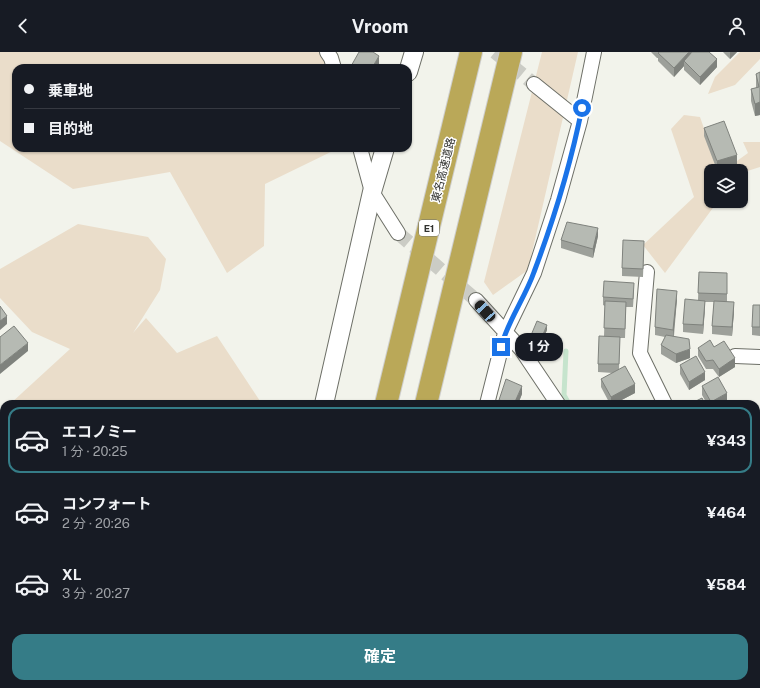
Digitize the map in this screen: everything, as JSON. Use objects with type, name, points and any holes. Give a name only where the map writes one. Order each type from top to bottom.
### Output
[{"type":"highway","name":"東名高速道路","points":[[387,400],[471,52]]},
{"type":"highway","points":[[427,400],[511,52]]},
{"type":"street","points":[[327,52],[333,64]]},
{"type":"street","points":[[410,64],[414,52]]},
{"type":"street","points":[[488,400],[505,333],[534,274],[558,200],[580,122],[594,52]]},
{"type":"street","points":[[534,84],[580,122]]},
{"type":"street","points":[[361,152],[372,192],[398,233]]},
{"type":"street","points":[[325,400],[372,192],[384,152]]},
{"type":"street","points":[[647,272],[640,353],[663,400]]},
{"type":"street","points":[[476,300],[521,349],[555,400]]},
{"type":"street","points":[[735,356],[760,358]]},
{"type":"shaded area","points":[[0,52],[325,52],[330,64],[12,64],[12,149],[0,141]]},
{"type":"shaded area","points":[[542,52],[578,52],[528,270],[493,295],[484,282]]},
{"type":"shaded area","points":[[740,52],[760,52],[760,59],[735,85],[708,94],[715,77]]},
{"type":"shaded area","points":[[684,115],[700,117],[717,164],[704,164],[704,208],[713,208],[665,273],[643,245],[694,197],[671,129]]},
{"type":"shaded area","points":[[743,142],[760,142],[760,167],[748,171],[748,164],[733,164],[748,153]]},
{"type":"shaded area","points":[[17,152],[331,152],[265,184],[264,246],[227,273],[170,172],[73,189]]},
{"type":"shaded area","points":[[78,224],[148,237],[166,259],[160,290],[133,333],[146,318],[177,353],[217,336],[259,400],[14,400],[70,349],[32,332],[0,298],[0,269]]},
{"type":"building","points":[[359,52],[373,52],[379,56],[374,64],[352,64]]},
{"type":"building","points":[[689,52],[674,68],[658,53]]},
{"type":"building","points":[[692,52],[709,52],[717,59],[700,77],[684,61]]},
{"type":"building","points":[[760,72],[760,102],[755,104],[751,89],[759,87],[756,74]]},
{"type":"building","points":[[724,121],[737,155],[717,161],[704,128]]},
{"type":"building","points":[[567,222],[598,228],[593,249],[561,240]]},
{"type":"building","points":[[623,240],[644,241],[643,269],[622,268]]},
{"type":"building","points":[[699,272],[727,273],[727,294],[698,293]]},
{"type":"building","points":[[604,281],[634,283],[633,299],[603,297]]},
{"type":"building","points":[[657,289],[677,291],[673,330],[655,327]]},
{"type":"building","points":[[685,299],[705,301],[703,325],[683,324]]},
{"type":"building","points":[[605,301],[626,302],[625,329],[604,328]]},
{"type":"building","points":[[714,301],[734,302],[732,327],[712,326]]},
{"type":"building","points":[[753,305],[760,305],[760,327],[752,327]]},
{"type":"building","points":[[0,306],[7,316],[0,321]]},
{"type":"building","points":[[537,321],[547,325],[539,344],[529,340]]},
{"type":"building","points":[[14,326],[28,343],[0,365],[0,337]]},
{"type":"building","points":[[666,335],[689,339],[690,349],[676,354],[661,345]]},
{"type":"building","points":[[599,336],[620,337],[619,364],[598,364]]},
{"type":"building","points":[[710,340],[714,347],[724,341],[735,358],[719,369],[713,360],[706,361],[698,348]]},
{"type":"building","points":[[696,356],[705,372],[689,382],[680,365]]},
{"type":"building","points":[[625,366],[635,384],[611,397],[601,379]]},
{"type":"building","points":[[718,377],[727,393],[715,400],[710,400],[702,386]]},
{"type":"building","points":[[506,379],[522,386],[516,400],[499,400]]},
{"type":"waterway","points":[[566,351],[564,395],[567,400]]},
{"type":"tunnel","points":[[495,52],[534,84]]},
{"type":"tunnel","points":[[398,233],[476,300]]},
{"type":"route","points":[[501,347],[505,333],[534,274],[558,200],[580,122],[582,108]]}]
